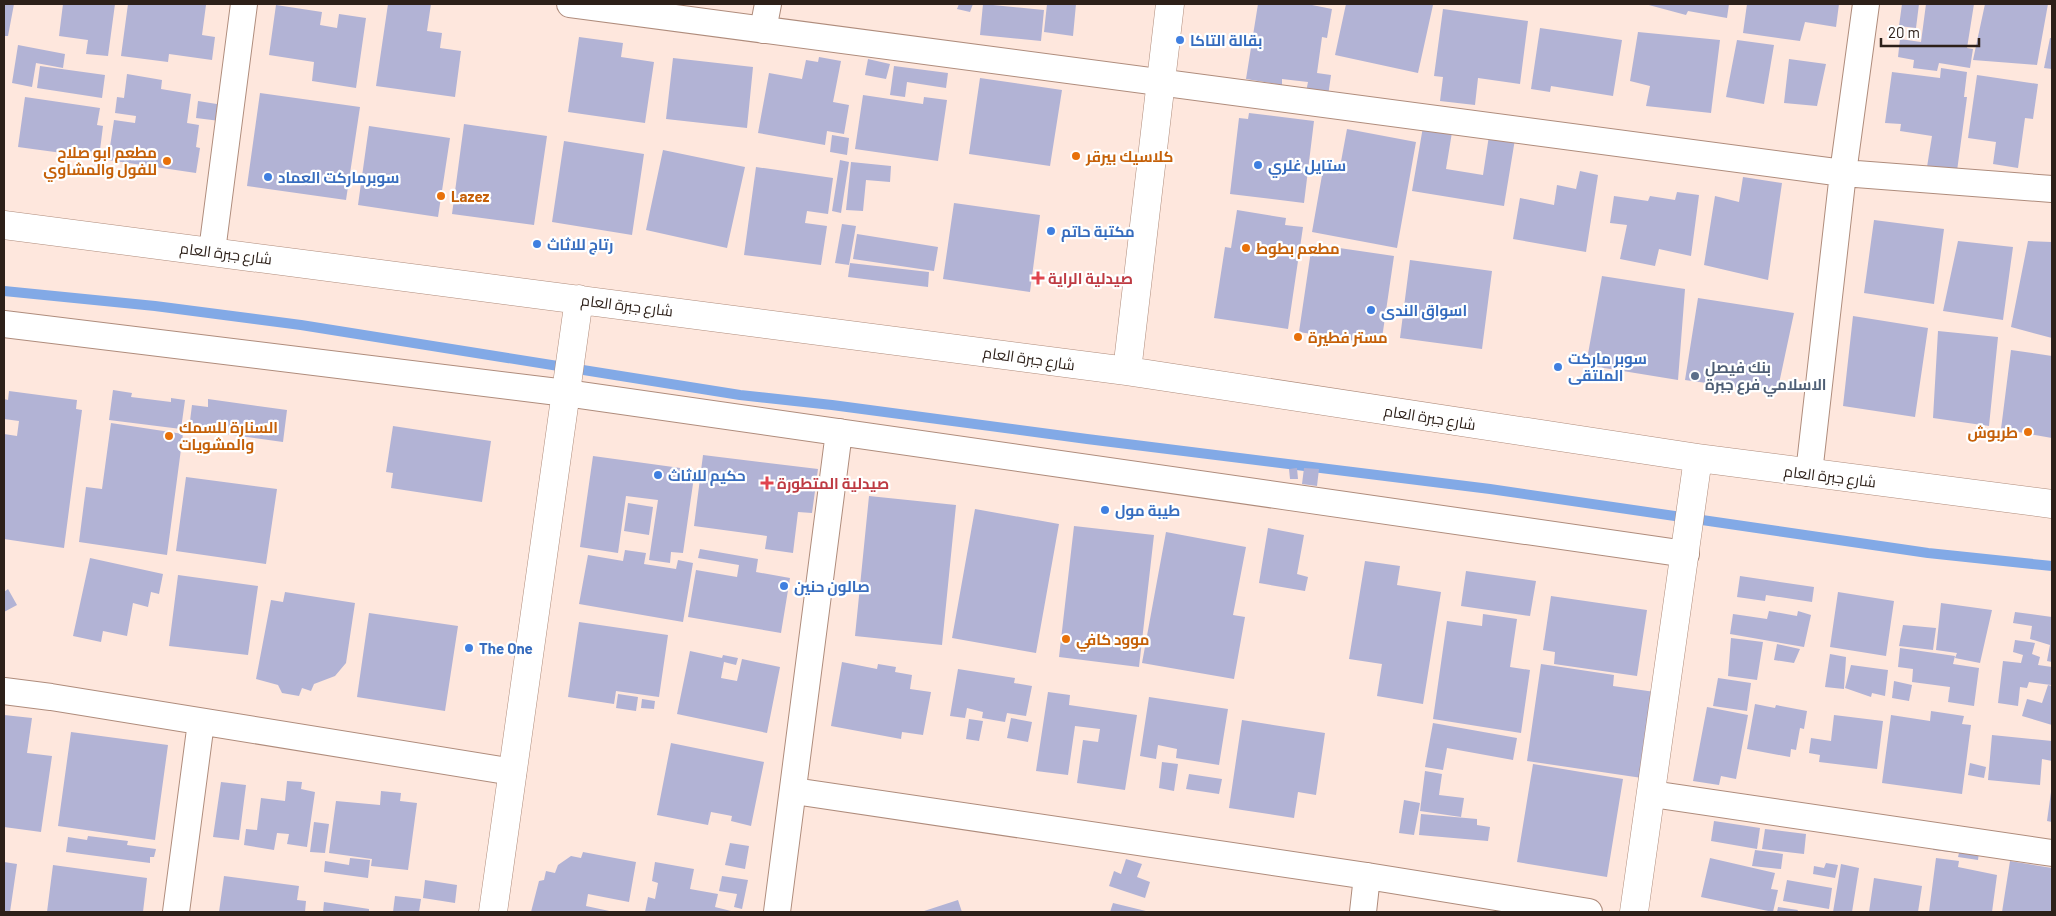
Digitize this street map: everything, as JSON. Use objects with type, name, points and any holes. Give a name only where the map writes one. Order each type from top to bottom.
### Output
[{"type":"main road","points":[[1127,371],[1170,4]]},
{"type":"main road","name":"شارع جبرة العام","points":[[4,225],[1127,371],[1698,458],[2052,504]]},
{"type":"main road","points":[[493,912],[579,299]]},
{"type":"main road","points":[[1634,912],[1686,554],[1698,458]]},
{"type":"street","points":[[212,251],[244,4]]},
{"type":"street","points":[[570,4],[1843,173],[2052,189]]},
{"type":"street","points":[[764,30],[768,4]]},
{"type":"street","points":[[1808,473],[1843,173],[1866,4]]},
{"type":"street","points":[[4,324],[566,393],[1686,554]]},
{"type":"street","points":[[777,912],[839,432]]},
{"type":"street","points":[[4,692],[51,697],[513,772]]},
{"type":"street","points":[[176,912],[201,722]]},
{"type":"street","points":[[794,790],[1367,876],[1589,912]]},
{"type":"street","points":[[1652,794],[2052,853]]},
{"type":"street","points":[[1363,912],[1367,876]]},
{"type":"building","points":[[4,4],[14,4],[8,36],[4,36]]},
{"type":"building","points":[[63,4],[115,4],[108,56],[86,54],[88,40],[59,36]]},
{"type":"building","points":[[128,4],[206,5],[202,35],[215,37],[212,60],[169,54],[168,62],[121,56]]},
{"type":"building","points":[[388,4],[431,4],[427,31],[442,33],[440,48],[461,51],[455,97],[376,86]]},
{"type":"building","points":[[959,4],[973,4],[970,12],[957,9]]},
{"type":"building","points":[[983,4],[1044,10],[1041,41],[980,35]]},
{"type":"building","points":[[1047,4],[1076,4],[1073,36],[1044,32]]},
{"type":"building","points":[[1258,4],[1307,4],[1332,9],[1327,38],[1322,37],[1317,73],[1331,75],[1328,96],[1306,92],[1308,82],[1282,79],[1282,85],[1246,79]]},
{"type":"building","points":[[1346,4],[1433,5],[1418,73],[1335,55]]},
{"type":"building","points":[[1645,4],[1729,4],[1727,18],[1688,11],[1686,15]]},
{"type":"building","points":[[1747,4],[1839,4],[1836,27],[1805,22],[1800,41],[1743,33]]},
{"type":"building","points":[[1902,4],[1919,4],[1916,28],[1899,26]]},
{"type":"building","points":[[1926,4],[1974,4],[1967,48],[1973,49],[1970,68],[1939,63],[1937,71],[1913,68],[1914,60],[1898,57],[1900,39],[1921,42]]},
{"type":"building","points":[[1985,4],[2048,4],[2037,65],[1973,60]]},
{"type":"building","points":[[276,5],[322,12],[320,25],[337,28],[339,14],[366,18],[356,88],[312,81],[314,62],[269,55]]},
{"type":"building","points":[[1443,9],[1528,21],[1520,84],[1478,78],[1475,105],[1440,101],[1443,77],[1434,76]]},
{"type":"building","points":[[1540,28],[1622,40],[1613,96],[1551,86],[1550,92],[1531,89]]},
{"type":"building","points":[[1638,32],[1720,40],[1711,113],[1646,106],[1650,86],[1630,81]]},
{"type":"building","points":[[579,37],[623,43],[621,57],[654,62],[645,123],[568,112]]},
{"type":"building","points":[[2050,38],[2052,38],[2052,69],[2044,68]]},
{"type":"building","points":[[1737,40],[1774,45],[1764,104],[1726,97]]},
{"type":"building","points":[[18,45],[65,54],[63,68],[36,63],[32,87],[12,83]]},
{"type":"building","points":[[819,57],[841,61],[833,102],[849,105],[844,134],[827,131],[825,145],[758,133],[769,73],[802,79],[806,60],[818,62]]},
{"type":"building","points":[[673,58],[753,67],[747,128],[666,119]]},
{"type":"building","points":[[868,59],[890,64],[886,79],[865,75]]},
{"type":"building","points":[[1789,59],[1826,64],[1817,106],[1784,103]]},
{"type":"building","points":[[40,66],[105,75],[102,98],[37,88]]},
{"type":"building","points":[[894,66],[948,73],[946,88],[907,82],[905,97],[890,95]]},
{"type":"building","points":[[1941,68],[1967,72],[1964,97],[1967,97],[1957,171],[1927,167],[1932,136],[1900,131],[1901,124],[1885,123],[1892,72],[1940,78]]},
{"type":"building","points":[[127,74],[162,80],[161,89],[191,94],[187,123],[199,125],[196,147],[200,148],[196,173],[108,160],[114,120],[135,123],[136,116],[115,113],[117,97],[124,98]]},
{"type":"building","points":[[1977,75],[2038,84],[2033,119],[2025,118],[2018,168],[1993,164],[1996,142],[1968,138]]},
{"type":"building","points":[[980,78],[1062,90],[1050,166],[969,154]]},
{"type":"building","points":[[260,93],[360,107],[346,200],[247,186]]},
{"type":"building","points":[[863,95],[923,104],[924,97],[947,100],[938,161],[855,149]]},
{"type":"building","points":[[25,97],[100,108],[97,125],[103,126],[99,158],[18,147]]},
{"type":"building","points":[[198,101],[223,105],[220,121],[196,118]]},
{"type":"building","points":[[1249,113],[1314,121],[1304,203],[1230,194],[1239,118],[1248,119]]},
{"type":"building","points":[[1424,121],[1453,126],[1446,169],[1483,175],[1490,129],[1516,133],[1504,206],[1412,191]]},
{"type":"building","points":[[464,124],[547,136],[534,225],[452,214]]},
{"type":"building","points":[[369,126],[450,138],[438,217],[358,205]]},
{"type":"building","points":[[1347,129],[1416,142],[1397,248],[1312,232],[1324,164],[1340,167]]},
{"type":"building","points":[[832,135],[849,138],[847,155],[830,152]]},
{"type":"building","points":[[564,141],[644,154],[632,235],[552,222]]},
{"type":"building","points":[[663,150],[745,167],[727,248],[646,230]]},
{"type":"building","points":[[840,160],[849,162],[841,213],[832,211]]},
{"type":"building","points":[[851,162],[891,166],[890,182],[866,180],[863,211],[846,210]]},
{"type":"building","points":[[756,167],[833,178],[828,214],[807,211],[805,223],[827,226],[821,265],[744,255]]},
{"type":"building","points":[[1580,171],[1598,175],[1586,252],[1513,239],[1520,198],[1554,205],[1557,185],[1576,189]]},
{"type":"building","points":[[1743,177],[1782,183],[1768,280],[1704,265],[1715,196],[1739,202]]},
{"type":"building","points":[[1677,192],[1699,195],[1691,256],[1659,249],[1655,266],[1620,259],[1627,225],[1610,223],[1614,196],[1648,201],[1650,196],[1675,200]]},
{"type":"building","points":[[954,203],[1040,215],[1030,292],[943,279]]},
{"type":"building","points":[[1237,210],[1286,218],[1285,225],[1303,227],[1288,329],[1214,318],[1225,247],[1231,248]]},
{"type":"building","points":[[1874,220],[1944,229],[1934,304],[1864,293]]},
{"type":"building","points":[[842,224],[856,226],[849,265],[835,263]]},
{"type":"building","points":[[857,234],[938,247],[934,271],[853,259]]},
{"type":"building","points":[[1958,241],[2013,247],[2003,320],[1943,311]]},
{"type":"building","points":[[2028,241],[2052,242],[2052,338],[2011,327]]},
{"type":"building","points":[[1312,244],[1394,256],[1381,345],[1299,332]]},
{"type":"building","points":[[1410,260],[1492,271],[1482,349],[1400,338]]},
{"type":"building","points":[[850,263],[929,272],[928,287],[848,277]]},
{"type":"building","points":[[1602,276],[1685,289],[1678,380],[1586,365]]},
{"type":"building","points":[[1698,298],[1794,313],[1777,393],[1685,380]]},
{"type":"building","points":[[1853,316],[1928,328],[1915,417],[1843,406]]},
{"type":"building","points":[[1938,331],[1998,337],[1989,426],[1933,418]]},
{"type":"building","points":[[2011,350],[2052,356],[2052,438],[2001,429]]},
{"type":"building","points":[[113,390],[132,393],[131,397],[171,402],[171,398],[185,400],[181,429],[109,420]]},
{"type":"building","points":[[9,391],[77,400],[76,409],[82,410],[64,548],[4,539],[4,434],[17,436],[19,421],[4,419],[4,399],[8,400]]},
{"type":"building","points":[[208,399],[287,410],[283,442],[189,429],[192,405],[208,407]]},
{"type":"building","points":[[111,423],[183,434],[167,555],[79,542],[86,487],[102,489]]},
{"type":"building","points":[[393,426],[491,441],[482,502],[391,488],[393,473],[386,472]]},
{"type":"building","points":[[703,455],[818,469],[812,513],[798,512],[793,553],[765,549],[767,536],[694,526]]},
{"type":"building","points":[[593,456],[695,470],[683,553],[671,552],[670,563],[649,560],[658,500],[626,496],[618,553],[580,547]]},
{"type":"building","points":[[1297,468],[1298,479],[1290,479],[1289,469]]},
{"type":"building","points":[[1304,468],[1319,469],[1317,486],[1302,484]]},
{"type":"building","points":[[186,477],[277,489],[266,564],[176,551]]},
{"type":"building","points":[[869,496],[956,505],[942,645],[855,636]]},
{"type":"building","points":[[628,503],[653,507],[649,535],[624,531]]},
{"type":"building","points":[[975,509],[1059,524],[1036,653],[952,638]]},
{"type":"building","points":[[1074,526],[1154,535],[1139,667],[1059,657]]},
{"type":"building","points":[[1268,528],[1304,535],[1297,574],[1308,577],[1305,591],[1259,583]]},
{"type":"building","points":[[1166,532],[1246,547],[1233,615],[1245,617],[1234,679],[1142,663]]},
{"type":"building","points":[[700,549],[758,559],[756,572],[790,578],[781,633],[688,617],[696,570],[737,577],[739,565],[698,558]]},
{"type":"building","points":[[625,550],[646,553],[644,564],[676,569],[678,560],[693,563],[683,622],[579,604],[588,555],[623,561]]},
{"type":"building","points":[[90,558],[163,574],[159,594],[151,592],[148,607],[133,603],[127,636],[103,631],[101,642],[73,636]]},
{"type":"building","points":[[1365,561],[1400,566],[1397,585],[1441,592],[1423,704],[1377,696],[1382,664],[1349,659]]},
{"type":"building","points":[[1466,571],[1536,581],[1530,616],[1461,606]]},
{"type":"building","points":[[178,575],[258,586],[248,655],[169,646]]},
{"type":"building","points":[[1740,576],[1814,587],[1812,602],[1766,595],[1765,601],[1737,597]]},
{"type":"building","points":[[8,589],[17,605],[4,612],[4,592]]},
{"type":"building","points":[[285,592],[355,603],[346,663],[335,676],[314,684],[311,691],[302,688],[299,696],[282,693],[278,685],[256,679],[271,600],[283,602]]},
{"type":"building","points":[[1838,592],[1894,601],[1886,656],[1830,647]]},
{"type":"building","points":[[1551,596],[1647,610],[1637,676],[1554,664],[1555,652],[1543,650]]},
{"type":"building","points":[[1941,603],[1992,610],[1980,663],[1955,658],[1957,653],[1936,650]]},
{"type":"building","points":[[1769,611],[1797,616],[1798,611],[1811,615],[1804,647],[1730,634],[1733,614],[1767,619]]},
{"type":"building","points":[[2015,612],[2052,617],[2052,662],[2047,661],[2050,645],[2030,639],[2032,626],[2013,623]]},
{"type":"building","points":[[369,613],[458,626],[445,711],[357,697]]},
{"type":"building","points":[[1483,614],[1517,619],[1510,667],[1530,670],[1521,733],[1433,719],[1447,621],[1482,626]]},
{"type":"building","points":[[579,622],[668,635],[659,697],[616,691],[614,704],[568,697]]},
{"type":"building","points":[[1903,625],[1936,628],[1933,650],[1899,646]]},
{"type":"building","points":[[1731,638],[1763,642],[1757,680],[1728,676]]},
{"type":"building","points":[[2015,640],[2035,643],[2032,654],[2040,657],[2038,665],[2052,667],[2051,685],[2029,682],[2027,688],[2020,687],[2018,706],[1998,703],[2003,661],[2021,663],[2023,655],[2013,652]]},
{"type":"building","points":[[1777,644],[1800,649],[1794,663],[1774,660]]},
{"type":"building","points":[[1900,648],[1955,656],[1953,664],[1979,668],[1974,706],[1948,702],[1950,687],[1912,682],[1913,669],[1898,667]]},
{"type":"building","points":[[690,651],[722,658],[723,655],[738,658],[736,665],[724,662],[721,678],[737,681],[742,659],[780,667],[767,733],[677,714]]},
{"type":"building","points":[[1830,654],[1846,657],[1844,689],[1825,687]]},
{"type":"building","points":[[842,662],[877,669],[878,664],[896,667],[895,672],[912,675],[910,689],[931,692],[923,735],[902,732],[901,739],[831,726]]},
{"type":"building","points":[[1541,664],[1614,675],[1613,686],[1655,692],[1642,778],[1527,761]]},
{"type":"building","points":[[1851,665],[1888,670],[1885,696],[1872,693],[1871,697],[1845,688]]},
{"type":"building","points":[[958,669],[1015,678],[1014,683],[1032,686],[1026,716],[1007,713],[1005,722],[982,718],[983,712],[967,708],[965,718],[950,716]]},
{"type":"building","points":[[1718,678],[1751,683],[1747,711],[1713,706]]},
{"type":"building","points":[[1894,681],[1912,685],[1909,701],[1892,698]]},
{"type":"building","points":[[2048,685],[2052,686],[2052,725],[2022,716],[2027,699],[2042,703]]},
{"type":"building","points":[[1048,692],[1070,695],[1069,705],[1137,715],[1125,790],[1077,783],[1083,740],[1098,742],[1100,729],[1075,726],[1068,775],[1036,771]]},
{"type":"building","points":[[618,694],[638,697],[636,711],[616,708]]},
{"type":"building","points":[[1149,697],[1228,709],[1219,765],[1176,758],[1177,749],[1158,745],[1156,759],[1140,756]]},
{"type":"building","points":[[642,699],[655,701],[654,709],[641,708]]},
{"type":"building","points":[[1755,704],[1775,708],[1776,705],[1807,711],[1804,729],[1800,728],[1796,750],[1791,749],[1790,757],[1747,749]]},
{"type":"building","points":[[1707,707],[1748,715],[1736,779],[1721,776],[1719,785],[1693,781]]},
{"type":"building","points":[[1931,711],[1964,716],[1962,724],[1971,725],[1962,794],[1882,783],[1891,715],[1930,721]]},
{"type":"building","points":[[4,715],[32,718],[27,753],[52,756],[41,832],[4,827]]},
{"type":"building","points":[[1834,715],[1883,721],[1877,769],[1819,762],[1820,755],[1809,753],[1811,738],[1831,741]]},
{"type":"building","points":[[1011,718],[1032,722],[1028,742],[1007,738]]},
{"type":"building","points":[[969,719],[983,721],[979,741],[966,739]]},
{"type":"building","points":[[1242,720],[1325,733],[1316,795],[1298,792],[1294,818],[1229,808]]},
{"type":"building","points":[[1433,723],[1517,738],[1513,760],[1447,748],[1443,770],[1425,767]]},
{"type":"building","points":[[71,732],[168,745],[155,840],[58,826]]},
{"type":"building","points":[[1992,735],[2052,741],[2052,761],[2042,759],[2040,785],[1988,780]]},
{"type":"building","points":[[671,743],[764,762],[751,826],[731,821],[732,816],[711,812],[708,825],[657,815]]},
{"type":"building","points":[[1162,762],[1178,764],[1174,791],[1159,788]]},
{"type":"building","points":[[1970,763],[1986,767],[1984,778],[1968,775]]},
{"type":"building","points":[[1533,764],[1623,779],[1607,877],[1517,862]]},
{"type":"building","points":[[1425,771],[1442,774],[1439,795],[1464,798],[1461,817],[1420,811]]},
{"type":"building","points":[[1189,774],[1222,779],[1219,794],[1186,789]]},
{"type":"building","points":[[287,781],[302,782],[301,789],[315,792],[307,847],[287,844],[289,834],[277,833],[274,850],[244,845],[246,829],[257,830],[261,798],[285,801]]},
{"type":"building","points":[[221,782],[246,785],[239,840],[213,837]]},
{"type":"building","points":[[381,791],[401,793],[400,801],[417,803],[408,870],[371,866],[372,859],[329,853],[336,801],[380,805]]},
{"type":"building","points":[[2052,792],[2052,822],[2047,821]]},
{"type":"building","points":[[1404,800],[1420,803],[1414,835],[1399,833]]},
{"type":"building","points":[[1421,814],[1477,819],[1477,825],[1490,827],[1488,841],[1419,835]]},
{"type":"building","points":[[1714,821],[1760,828],[1757,849],[1711,841]]},
{"type":"building","points":[[314,822],[329,824],[325,853],[310,852]]},
{"type":"building","points":[[1765,829],[1806,834],[1804,854],[1762,849]]},
{"type":"building","points":[[88,836],[128,841],[127,845],[156,849],[154,857],[150,857],[150,863],[66,852],[68,837],[87,840]]},
{"type":"building","points":[[1934,838],[1980,844],[1978,860],[1958,857],[1959,853],[1933,850]]},
{"type":"building","points":[[730,843],[749,846],[745,869],[725,865]]},
{"type":"building","points":[[1755,850],[1783,854],[1781,869],[1752,866]]},
{"type":"building","points":[[583,852],[636,862],[629,902],[588,894],[586,906],[614,912],[531,912],[539,881],[544,880],[546,871],[555,873],[558,865],[571,856],[581,858]]},
{"type":"building","points":[[350,858],[370,860],[368,878],[324,872],[325,861],[349,865]]},
{"type":"building","points":[[1710,858],[1775,873],[1771,889],[1778,890],[1773,912],[1701,897]]},
{"type":"building","points":[[1936,858],[1959,861],[1958,867],[1997,875],[1992,912],[1929,912]]},
{"type":"building","points":[[1126,859],[1142,864],[1137,877],[1150,882],[1145,898],[1109,886],[1114,871],[1121,874]]},
{"type":"building","points":[[2010,861],[2052,868],[2052,912],[2002,912]]},
{"type":"building","points":[[4,862],[17,864],[10,912],[4,912]]},
{"type":"building","points":[[655,862],[694,869],[690,889],[718,894],[715,907],[735,912],[645,912],[648,897],[655,899],[658,883],[652,881]]},
{"type":"building","points":[[1826,863],[1838,865],[1835,878],[1813,874],[1814,866],[1824,868]]},
{"type":"building","points":[[1841,864],[1859,868],[1852,912],[1833,912]]},
{"type":"building","points":[[53,865],[147,878],[143,912],[47,912]]},
{"type":"building","points":[[224,876],[299,886],[297,900],[306,901],[305,912],[219,912]]},
{"type":"building","points":[[722,876],[748,880],[742,909],[734,907],[737,894],[719,891]]},
{"type":"building","points":[[1874,878],[1922,886],[1918,912],[1869,912]]},
{"type":"building","points":[[425,880],[457,885],[455,903],[423,898]]},
{"type":"building","points":[[1787,880],[1832,888],[1829,909],[1783,901]]},
{"type":"building","points":[[395,896],[421,899],[419,912],[393,912]]},
{"type":"building","points":[[958,900],[962,912],[921,912]]},
{"type":"building","points":[[324,902],[369,909],[369,912],[323,912]]},
{"type":"building","points":[[1113,903],[1150,912],[1110,912]]},
{"type":"building","points":[[1778,907],[1798,910],[1797,912],[1777,912]]},
{"type":"waterway","points":[[4,291],[155,306],[301,325],[740,395],[832,405],[1490,489],[1928,553],[2052,566]]},
{"type":"place","name":"بقالة التاكا","points":[[1180,40]]},
{"type":"place","name":"كلاسيك بيرقر","points":[[1076,156]]},
{"type":"place","name":"مطعم ابو صلاح للفول والمشاوي","points":[[167,161]]},
{"type":"place","name":"ستايل غلري","points":[[1258,165]]},
{"type":"place","name":"سوبرماركت العماد","points":[[268,177]]},
{"type":"place","name":"Lazez","points":[[441,196]]},
{"type":"place","name":"مكتبة حاتم","points":[[1051,231]]},
{"type":"place","name":"رتاج للاثاث","points":[[537,244]]},
{"type":"place","name":"مطعم بطوط","points":[[1246,248]]},
{"type":"place","name":"صيدلية الراية","points":[[1038,278]]},
{"type":"place","name":"اسواق الندى","points":[[1371,310]]},
{"type":"place","name":"مستر فطيرة","points":[[1298,337]]},
{"type":"place","name":"سوبر ماركت الملتقى","points":[[1558,367]]},
{"type":"place","name":"بنك فيصل الاسلامي فرع جبرة","points":[[1695,376]]},
{"type":"place","name":"طربوش","points":[[2028,432]]},
{"type":"place","name":"السنارة للسمك والمشويات","points":[[169,436]]},
{"type":"place","name":"حكيم للاثاث","points":[[658,475]]},
{"type":"place","name":"صيدلية المتطورة","points":[[767,483]]},
{"type":"place","name":"طيبة مول","points":[[1105,510]]},
{"type":"place","name":"صالون حنين","points":[[784,586]]},
{"type":"place","name":"موود كافي","points":[[1066,639]]},
{"type":"place","name":"The One","points":[[469,648]]}]
